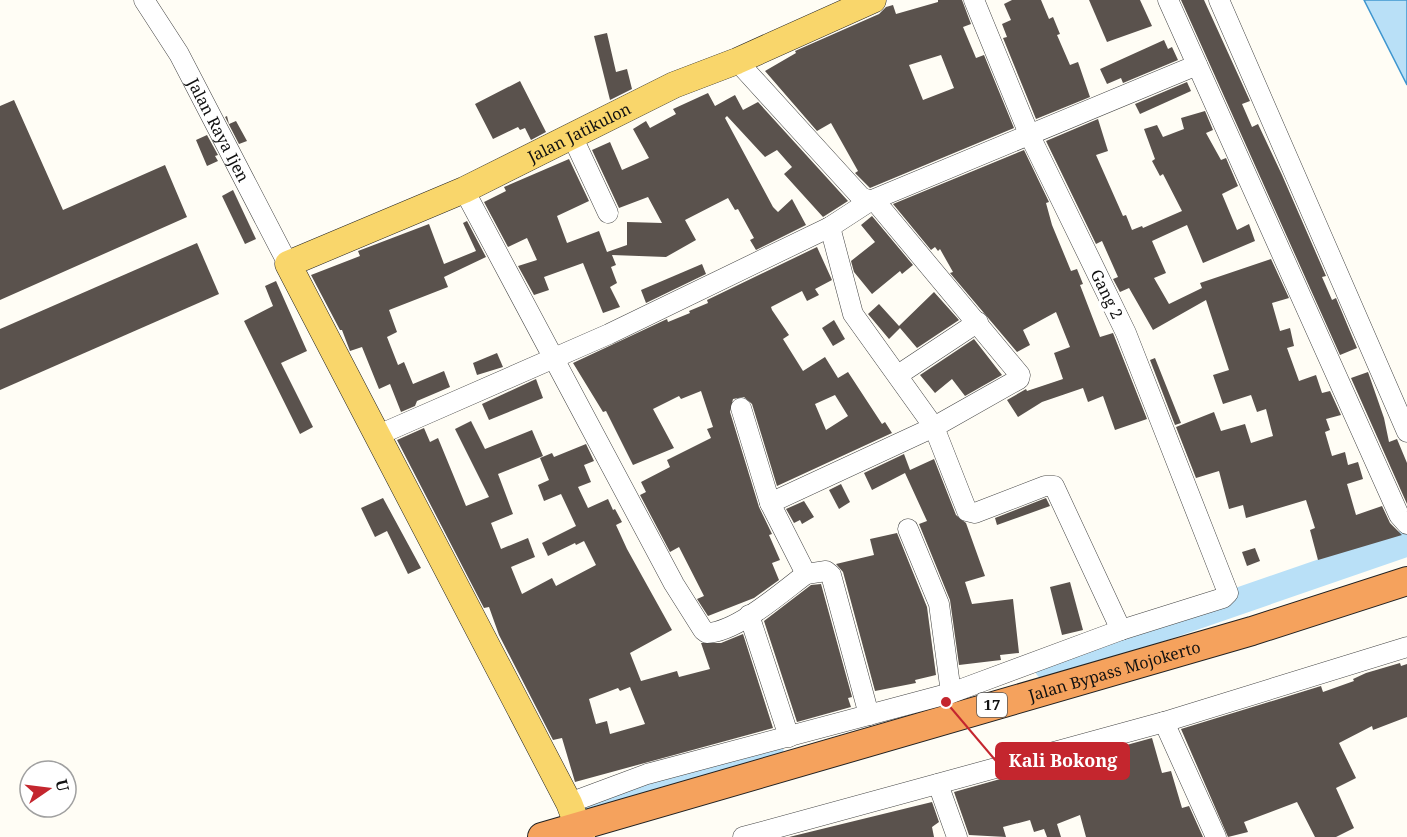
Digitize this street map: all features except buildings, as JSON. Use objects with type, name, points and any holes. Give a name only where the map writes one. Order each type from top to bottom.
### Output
[{"type":"highway","name":"Jalan Bypass Mojokerto","points":[[586,827],[1252,631],[1407,581]]},
{"type":"highway","name":"Jalan Bypass Mojokerto","points":[[542,837],[586,827],[1407,600]]},
{"type":"main road","name":"Jalan Jatikulon","points":[[288,264],[464,190],[573,138],[674,85],[737,61],[873,0]]},
{"type":"main road","points":[[288,264],[376,436],[586,827]]},
{"type":"street","name":"Jalan Raya Ijen","points":[[144,0],[179,54],[288,264]]},
{"type":"street","name":"Gang 2","points":[[974,0],[1029,134],[1126,333],[1228,593],[1222,598],[1121,630]]},
{"type":"street","points":[[1168,0],[1400,515],[1407,524]]},
{"type":"street","points":[[1219,0],[1407,432]]},
{"type":"street","points":[[737,61],[861,197],[872,201],[978,322],[1019,372],[1020,377],[934,427],[770,503]]},
{"type":"street","points":[[376,436],[553,359],[830,227],[872,201],[1197,65]]},
{"type":"street","points":[[573,138],[608,213]]},
{"type":"street","points":[[464,190],[674,584],[703,630],[707,633],[717,632],[749,615],[806,574],[826,571],[831,575],[869,715]]},
{"type":"street","points":[[586,827],[647,774],[951,693],[1121,630],[1057,489],[1049,485],[1045,486],[969,513],[934,427],[853,314],[830,227]]},
{"type":"street","points":[[898,375],[978,322]]},
{"type":"street","points":[[741,408],[770,503],[806,574]]},
{"type":"street","points":[[908,529],[939,604],[951,693]]},
{"type":"street","points":[[749,615],[789,737]]},
{"type":"street","points":[[743,837],[1164,722],[1407,647]]},
{"type":"street","points":[[1164,722],[1216,837]]},
{"type":"street","points":[[938,784],[957,837]]},
{"type":"water","points":[[1364,0],[1407,0],[1407,85]]},
{"type":"waterway","points":[[1048,667],[1407,543]]},
{"type":"waterway","points":[[597,805],[770,750]]},
{"type":"place","name":"Kali Bokong","points":[[946,702]]}]
